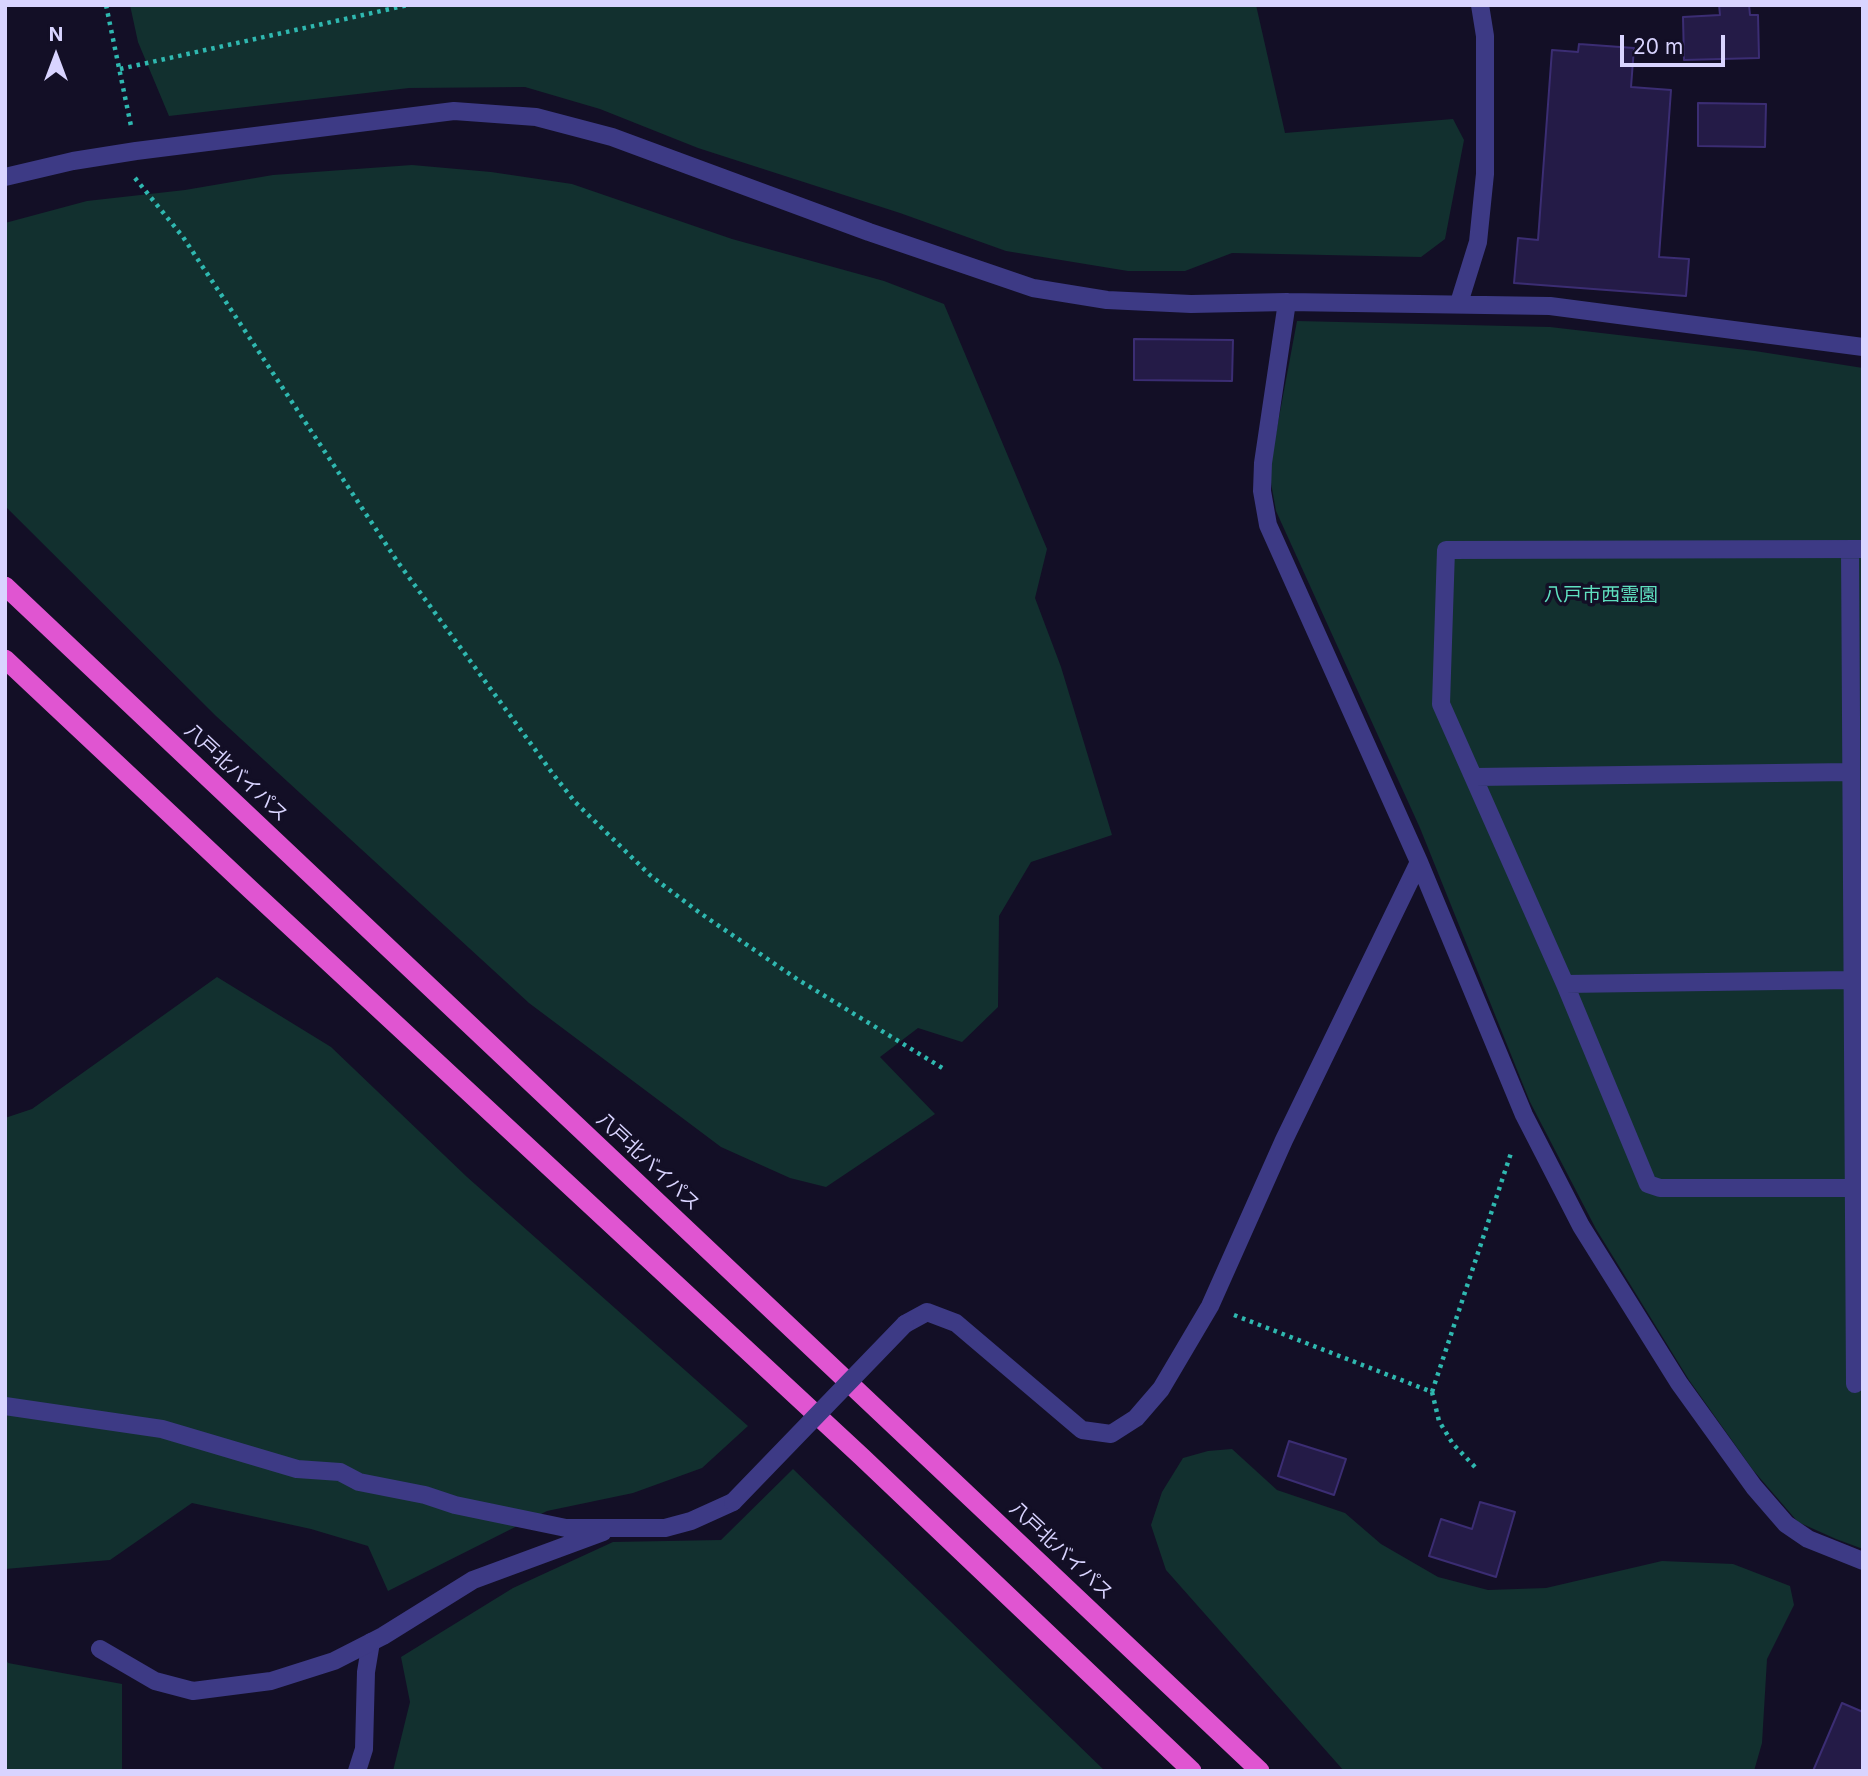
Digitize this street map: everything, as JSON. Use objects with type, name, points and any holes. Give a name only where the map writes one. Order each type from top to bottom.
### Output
[{"type":"highway","name":"八戸北バイパス","points":[[5,586],[1260,1771]]},
{"type":"highway","points":[[5,659],[862,1457],[1192,1771]]},
{"type":"street","points":[[1459,303],[1478,242],[1485,174],[1485,36],[1479,5]]},
{"type":"street","points":[[5,177],[113,154],[454,111],[536,117],[612,137],[869,232],[1032,288],[1107,300],[1191,304],[1287,302],[1550,306],[1863,347]]},
{"type":"street","points":[[1287,302],[1263,463],[1262,491],[1268,525],[1419,862],[1524,1115],[1581,1226],[1679,1383],[1754,1487],[1786,1524],[1808,1539],[1863,1561]]},
{"type":"street","points":[[1855,1384],[1858,1188],[1851,980],[1850,772],[1856,549],[1446,550],[1441,704],[1565,984],[1648,1184],[1660,1188],[1858,1188]]},
{"type":"street","points":[[1475,777],[1850,772]]},
{"type":"street","points":[[5,1406],[162,1429],[297,1469],[340,1472],[359,1482],[566,1528],[665,1528],[691,1521],[733,1502],[905,1324],[927,1312],[956,1323],[1083,1430],[1111,1434],[1136,1418],[1161,1389],[1210,1306],[1284,1140],[1419,862]]},
{"type":"street","points":[[1565,984],[1851,980]]},
{"type":"street","points":[[100,1649],[155,1681],[194,1691],[271,1681],[334,1661],[371,1642],[473,1580],[616,1528]]},
{"type":"street","points":[[357,1771],[364,1749],[366,1672],[371,1642]]},
{"type":"path","points":[[106,5],[136,151]]},
{"type":"path","points":[[120,69],[408,5]]},
{"type":"path","points":[[113,154],[148,192],[183,237],[397,561],[575,802],[651,876],[700,913],[797,979],[944,1069]]},
{"type":"path","points":[[1475,1467],[1453,1444],[1439,1421],[1432,1392],[1524,1115]]},
{"type":"path","points":[[1210,1306],[1432,1392]]},
{"type":"green space","points":[[130,5],[1256,5],[1285,133],[1453,119],[1464,140],[1445,239],[1421,257],[1232,253],[1185,271],[1128,271],[1006,251],[900,213],[698,148],[600,109],[525,87],[409,88],[169,116],[138,42]]},
{"type":"green space","points":[[412,165],[491,172],[572,184],[732,239],[884,281],[944,304],[1047,549],[1035,598],[1061,667],[1112,835],[1031,862],[999,916],[998,1007],[962,1042],[918,1028],[880,1057],[935,1114],[826,1187],[790,1178],[721,1147],[529,1003],[216,716],[5,506],[5,223],[87,201],[185,190],[273,175]]},
{"type":"green space","name":"八戸市西霊園","points":[[1297,321],[1550,327],[1755,351],[1863,368],[1863,1549],[1798,1522],[1753,1470],[1689,1380],[1596,1229],[1530,1102],[1420,828],[1276,511],[1271,483],[1271,460]]},
{"type":"green space","points":[[217,977],[331,1047],[467,1177],[748,1426],[702,1468],[633,1493],[547,1511],[388,1591],[368,1546],[311,1529],[192,1503],[110,1560],[5,1569],[5,1118],[32,1109]]},
{"type":"green space","points":[[1232,1449],[1277,1490],[1345,1513],[1381,1544],[1438,1577],[1488,1590],[1546,1588],[1662,1561],[1733,1564],[1790,1586],[1794,1605],[1767,1659],[1762,1743],[1754,1771],[1344,1771],[1166,1570],[1151,1525],[1162,1492],[1183,1458],[1208,1451]]},
{"type":"green space","points":[[793,1469],[1105,1771],[393,1771],[410,1702],[401,1657],[513,1588],[613,1542],[721,1540]]},
{"type":"green space","points":[[5,1657],[8,1663],[122,1684],[122,1771],[5,1771]]},
{"type":"building","points":[[1719,5],[1749,5],[1750,15],[1758,15],[1759,58],[1684,60],[1683,17],[1720,15]]},
{"type":"building","points":[[1579,44],[1634,48],[1631,87],[1671,90],[1659,257],[1689,259],[1686,296],[1514,283],[1518,238],[1538,240],[1552,50],[1578,52]]},
{"type":"building","points":[[1698,103],[1766,104],[1765,147],[1698,146]]},
{"type":"building","points":[[1134,339],[1233,340],[1232,381],[1134,380]]},
{"type":"building","points":[[1289,1441],[1346,1459],[1334,1495],[1278,1476]]},
{"type":"building","points":[[1480,1502],[1515,1512],[1496,1577],[1429,1556],[1441,1519],[1472,1529]]},
{"type":"building","points":[[1842,1703],[1863,1712],[1863,1771],[1813,1771]]}]
